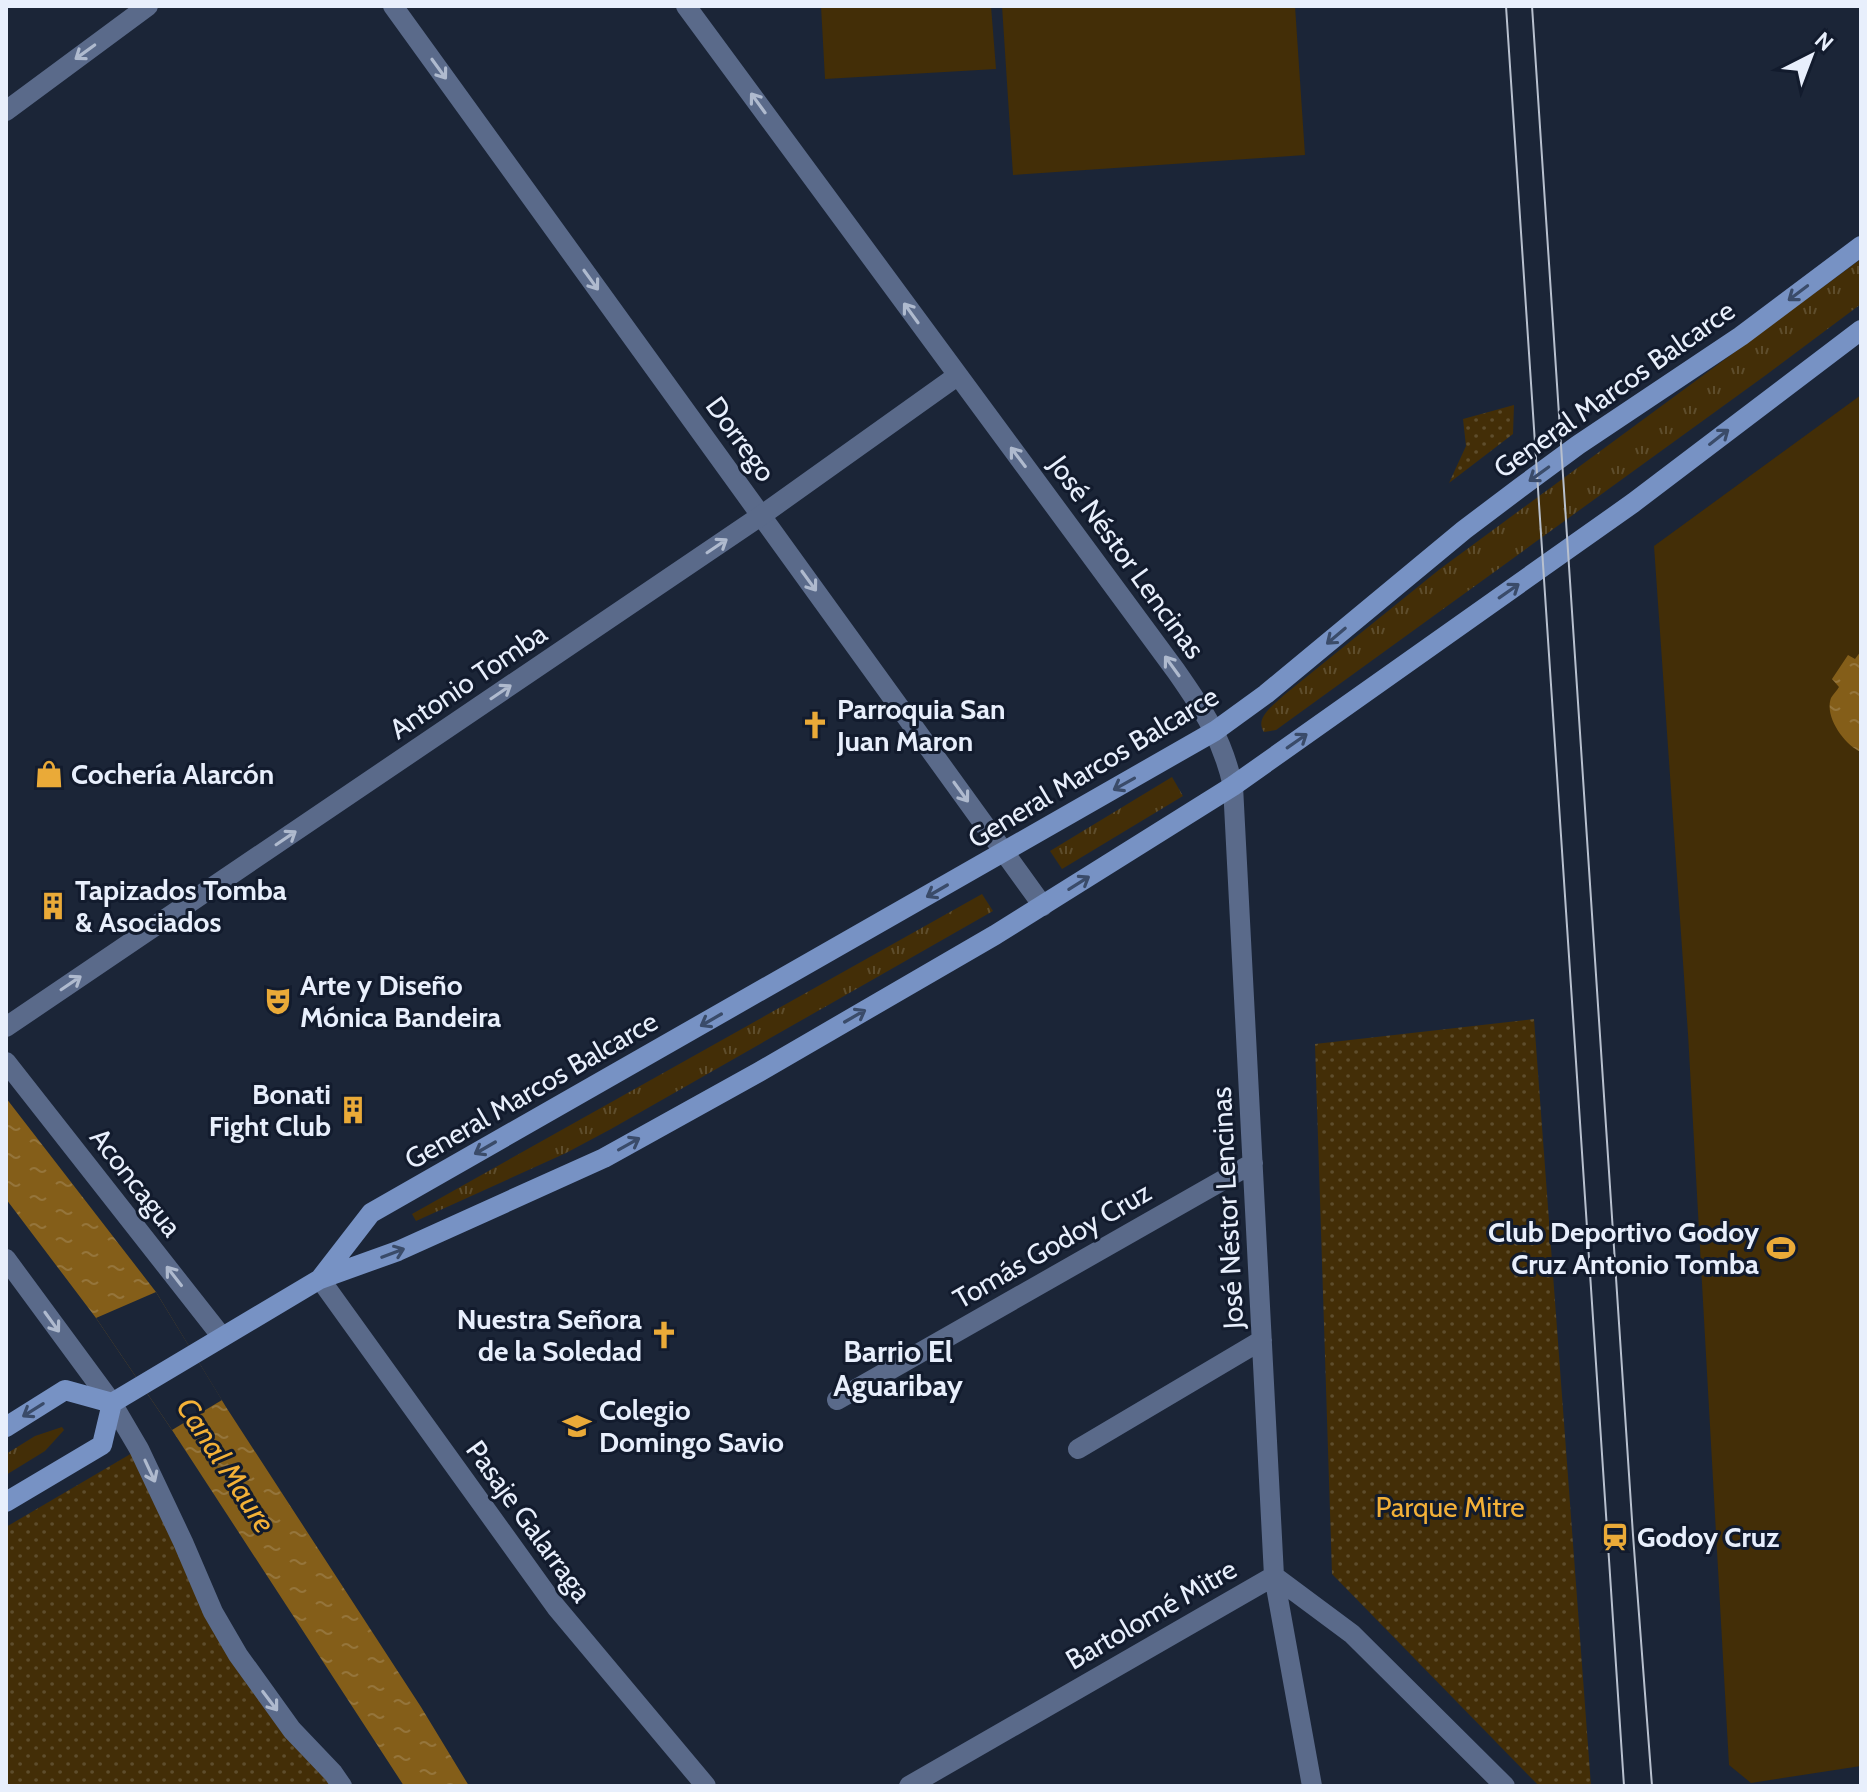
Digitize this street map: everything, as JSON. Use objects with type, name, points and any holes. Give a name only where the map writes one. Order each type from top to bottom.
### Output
[{"type":"main road","name":"General Marcos Balcarce","points":[[320,1279],[371,1213],[1215,731],[1266,694],[1464,530],[1521,487],[1741,336],[1861,246]]},
{"type":"main road","name":"General Marcos Balcarce","points":[[112,1403],[320,1279],[398,1251],[604,1158],[759,1072],[1043,906],[1233,786],[1633,503],[1861,330]]},
{"type":"main road","points":[[6,1427],[65,1390],[112,1403],[102,1445],[6,1502]]},
{"type":"street","points":[[6,111],[148,6]]},
{"type":"street","name":"Dorrego","points":[[393,6],[1043,906]]},
{"type":"street","name":"José Néstor Lencinas","points":[[686,6],[1167,658],[1197,701],[1227,758],[1233,786],[1274,1576],[1312,1786]]},
{"type":"street","name":"Antonio Tomba","points":[[6,1027],[762,515],[957,376]]},
{"type":"street","name":"Aconcagua","points":[[6,1062],[222,1337]]},
{"type":"street","name":"Tomás Godoy Cruz","points":[[837,1400],[1253,1163]]},
{"type":"street","points":[[6,1259],[112,1403],[139,1449],[213,1612],[238,1655],[292,1730],[342,1786]]},
{"type":"street","name":"Pasaje Galarraga","points":[[320,1279],[556,1607],[706,1786]]},
{"type":"street","points":[[1078,1449],[1262,1340]]},
{"type":"street","name":"Bartolomé Mitre","points":[[909,1786],[1274,1576],[1352,1634],[1505,1786]]},
{"type":"green space","points":[[821,6],[991,6],[996,69],[825,79]]},
{"type":"green space","points":[[1002,6],[1295,6],[1305,155],[1013,175]]},
{"type":"green space","points":[[1861,259],[1861,304],[1276,730],[1264,732],[1263,717],[1275,703],[1440,569]]},
{"type":"green space","name":"Club Deportivo Godoy Cruz Antonio Tomba","points":[[1861,395],[1861,1766],[1751,1783],[1729,1765],[1688,1034],[1654,546]]},
{"type":"green space","points":[[1514,405],[1513,434],[1449,483],[1466,446],[1463,419]]},
{"type":"green space","points":[[1172,777],[1183,796],[1062,869],[1050,851]]},
{"type":"green space","points":[[982,894],[993,911],[611,1129],[566,1153],[416,1221],[412,1214]]},
{"type":"green space","name":"Parque Mitre","points":[[1534,1019],[1591,1786],[1539,1786],[1332,1574],[1315,1044]]},
{"type":"green space","points":[[62,1427],[64,1430],[45,1451],[6,1475],[6,1454],[35,1436]]},
{"type":"green space","points":[[139,1449],[213,1612],[342,1786],[6,1786],[6,1527]]},
{"type":"water","points":[[1861,651],[1861,752],[1837,730],[1830,705],[1839,687],[1832,679],[1848,655],[1855,659]]},
{"type":"water","name":"Canal Maure","points":[[6,1098],[156,1292],[226,1407],[469,1786],[404,1786],[172,1430],[96,1318],[6,1199]]},
{"type":"pier","points":[[156,1292],[222,1400],[172,1430],[96,1318]]},
{"type":"tram line","points":[[1506,6],[1624,1786]]},
{"type":"tram line","points":[[1532,6],[1652,1786]]},
{"type":"place","name":"Parroquia San Juan Maron","points":[[815,725]]},
{"type":"place","name":"Cochería Alarcón","points":[[49,774]]},
{"type":"place","name":"Tapizados Tomba & Asociados","points":[[53,906]]},
{"type":"place","name":"Arte y Diseño Mónica Bandeira","points":[[278,1001]]},
{"type":"place","name":"Bonati Fight Club","points":[[353,1110]]},
{"type":"place","name":"Club Deportivo Godoy Cruz Antonio Tomba","points":[[1781,1248]]},
{"type":"place","name":"Nuestra Señora de la Soledad","points":[[664,1335]]},
{"type":"place","name":"Colegio Domingo Savio","points":[[577,1426]]},
{"type":"place","name":"Godoy Cruz","points":[[1615,1537]]},
{"type":"district","name":"Barrio El Aguaribay","points":[[898,1368]]}]
